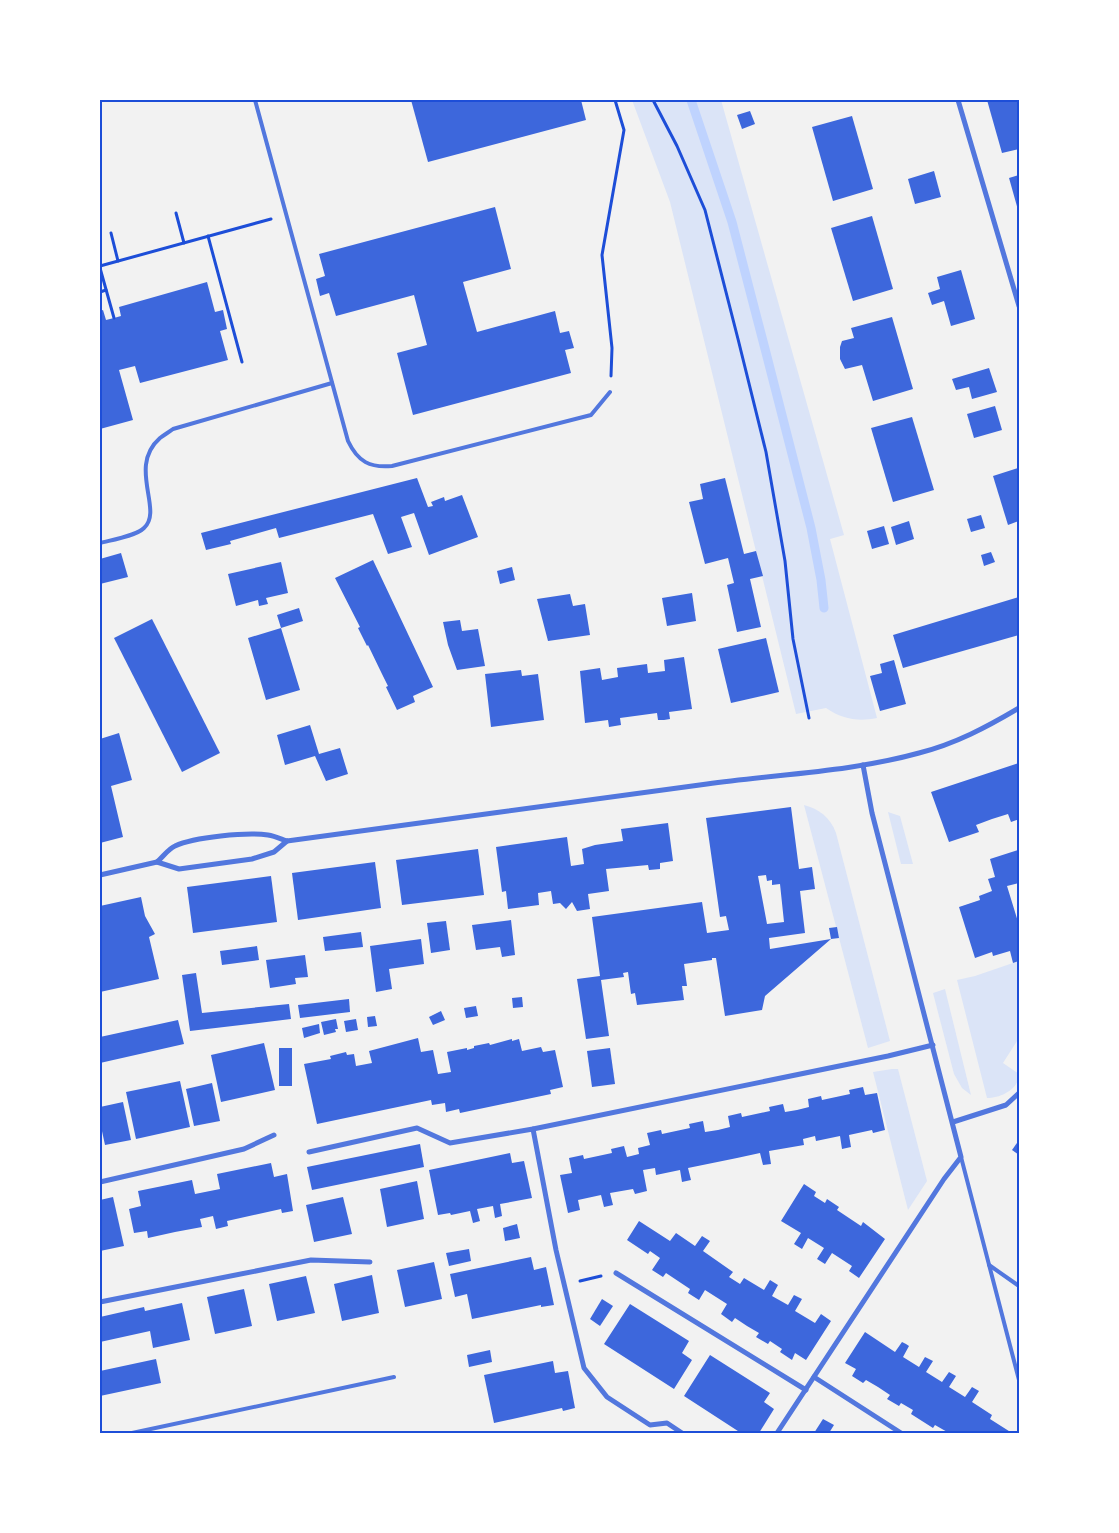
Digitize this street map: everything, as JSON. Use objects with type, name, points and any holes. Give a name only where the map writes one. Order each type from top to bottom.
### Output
[{"type":"street","points":[[958,100],[1019,306]]},
{"type":"street","points":[[100,875],[158,862],[174,847],[190,841],[249,834],[269,835],[287,841],[719,782],[863,765],[919,753],[953,742],[978,731],[1019,708]]},
{"type":"street","points":[[777,1433],[944,1179],[961,1157],[872,813],[863,765]]},
{"type":"street","points":[[158,862],[179,869],[252,859],[274,852],[287,841]]},
{"type":"street","points":[[309,1152],[417,1128],[450,1143],[533,1129],[888,1056],[933,1045]]},
{"type":"street","points":[[953,1122],[1006,1106],[1019,1093]]},
{"type":"street","points":[[533,1129],[556,1250],[584,1368],[607,1397],[650,1425],[667,1423],[682,1433]]},
{"type":"street","points":[[100,1182],[244,1149],[274,1135]]},
{"type":"street","points":[[100,1302],[311,1260],[370,1262]]},
{"type":"street","points":[[616,1273],[806,1390]]},
{"type":"street","points":[[814,1377],[901,1433]]},
{"type":"lane","points":[[255,100],[348,441],[355,455],[369,464],[379,467],[392,466],[591,415],[610,392]]},
{"type":"lane","points":[[100,544],[133,534],[144,528],[151,515],[144,470],[148,455],[159,438],[173,429],[332,383]]},
{"type":"lane","points":[[961,1157],[1019,1380]]},
{"type":"lane","points":[[989,1266],[1019,1286]]},
{"type":"lane","points":[[132,1433],[394,1377]]},
{"type":"path","points":[[610,392],[612,348],[602,255],[624,130],[615,100]]},
{"type":"path","points":[[653,100],[677,146],[705,210],[738,339],[766,452],[785,560],[793,639],[808,718]]},
{"type":"path","points":[[176,213],[184,243]]},
{"type":"path","points":[[114,318],[100,267],[286,215]]},
{"type":"path","points":[[111,233],[118,261]]},
{"type":"path","points":[[208,236],[242,362]]},
{"type":"path","points":[[100,292],[106,290]]},
{"type":"path","points":[[565,1285],[616,1273]]},
{"type":"shaded area","points":[[632,100],[721,100],[844,535],[830,539],[877,718],[850,719],[826,708],[796,714],[670,202]]},
{"type":"shaded area","points":[[804,805],[823,814],[831,822],[836,833],[890,1041],[868,1048]]},
{"type":"shaded area","points":[[888,812],[900,816],[913,864],[901,864]]},
{"type":"shaded area","points":[[1019,961],[1019,1038],[1003,1063],[1019,1074],[1018,1079],[1013,1088],[1008,1092],[987,1098],[957,980]]},
{"type":"shaded area","points":[[945,989],[971,1095],[962,1088],[954,1074],[933,993]]},
{"type":"shaded area","points":[[898,1069],[927,1181],[908,1210],[873,1072]]},
{"type":"building","points":[[411,100],[581,100],[586,120],[428,162]]},
{"type":"building","points":[[987,100],[1019,100],[1019,149],[1002,153]]},
{"type":"building","points":[[750,111],[755,124],[742,129],[737,115]]},
{"type":"building","points":[[852,116],[873,189],[833,201],[812,127]]},
{"type":"building","points":[[934,171],[941,197],[915,204],[908,179]]},
{"type":"building","points":[[1019,175],[1019,210],[1018,210],[1009,178]]},
{"type":"building","points":[[495,207],[511,269],[463,282],[477,332],[555,311],[560,333],[569,331],[574,348],[565,350],[571,373],[413,415],[397,353],[427,345],[414,295],[336,316],[329,293],[320,296],[316,279],[325,276],[319,254]]},
{"type":"building","points":[[872,216],[893,289],[853,301],[831,228]]},
{"type":"building","points":[[961,270],[975,319],[951,326],[944,301],[932,305],[928,293],[940,289],[937,277]]},
{"type":"building","points":[[207,282],[215,312],[223,310],[227,329],[220,331],[228,360],[140,383],[135,366],[119,370],[133,420],[100,429],[100,311],[103,310],[106,320],[114,318],[121,316],[119,307]]},
{"type":"building","points":[[892,317],[913,389],[873,401],[862,365],[845,369],[840,359],[840,347],[842,341],[854,338],[851,328]]},
{"type":"building","points":[[989,368],[997,392],[972,399],[969,387],[956,390],[952,379]]},
{"type":"building","points":[[995,406],[1002,430],[974,438],[967,414]]},
{"type":"building","points":[[912,417],[934,490],[893,502],[871,428]]},
{"type":"building","points":[[1018,468],[1019,521],[1008,525],[993,476]]},
{"type":"building","points":[[417,478],[428,507],[433,506],[431,502],[444,497],[445,501],[462,495],[478,537],[429,555],[414,513],[401,517],[412,547],[388,554],[373,514],[279,538],[276,528],[230,541],[231,544],[206,550],[201,533]]},
{"type":"building","points":[[725,478],[744,554],[756,551],[763,576],[750,579],[761,627],[737,632],[727,585],[734,583],[728,558],[705,564],[689,502],[703,499],[700,484]]},
{"type":"building","points":[[981,515],[985,528],[971,532],[967,519]]},
{"type":"building","points":[[909,521],[914,539],[896,545],[891,527]]},
{"type":"building","points":[[884,526],[889,544],[872,549],[867,531]]},
{"type":"building","points":[[991,552],[995,562],[984,566],[981,555]]},
{"type":"building","points":[[121,553],[128,577],[100,584],[100,559]]},
{"type":"building","points":[[373,560],[433,687],[413,696],[415,702],[397,710],[386,687],[388,686],[335,578]]},
{"type":"building","points":[[281,562],[288,593],[266,598],[268,604],[259,606],[258,600],[236,606],[228,574]]},
{"type":"building","points":[[512,567],[515,580],[500,584],[497,571]]},
{"type":"building","points":[[692,593],[696,621],[667,626],[662,598]]},
{"type":"building","points":[[570,594],[573,606],[585,604],[590,635],[548,641],[537,599]]},
{"type":"building","points":[[1019,597],[1019,635],[903,668],[893,635]]},
{"type":"building","points":[[299,608],[303,621],[281,628],[277,615]]},
{"type":"building","points":[[152,619],[220,753],[182,772],[114,638]]},
{"type":"building","points":[[460,620],[462,631],[478,629],[485,666],[457,670],[448,645],[443,622]]},
{"type":"building","points":[[281,628],[300,690],[266,700],[248,638]]},
{"type":"building","points":[[766,638],[779,692],[731,703],[718,649]]},
{"type":"building","points":[[684,657],[692,709],[669,712],[670,719],[664,720],[658,720],[657,713],[620,718],[621,725],[609,727],[608,720],[585,723],[580,671],[600,668],[602,680],[618,677],[617,668],[647,664],[648,673],[665,671],[664,660]]},
{"type":"building","points":[[894,660],[906,704],[880,711],[870,676],[882,673],[880,664]]},
{"type":"building","points":[[521,670],[522,676],[538,674],[544,720],[491,727],[485,674]]},
{"type":"building","points":[[310,725],[319,754],[340,748],[348,774],[326,781],[315,756],[285,765],[277,735]]},
{"type":"building","points":[[119,733],[132,780],[111,786],[123,837],[100,843],[100,739]]},
{"type":"building","points":[[1019,763],[1019,819],[1011,822],[1008,814],[992,819],[976,825],[979,832],[949,842],[931,792]]},
{"type":"building","points":[[791,807],[799,869],[812,867],[815,889],[800,891],[805,933],[769,938],[770,949],[831,939],[765,996],[762,1010],[725,1016],[716,958],[684,964],[687,986],[682,986],[684,1000],[637,1005],[635,993],[631,994],[628,972],[623,973],[624,977],[601,980],[609,1036],[586,1039],[577,979],[600,976],[592,917],[702,902],[707,933],[729,930],[726,916],[720,917],[706,818]],"holes":[[[766,875],[767,881],[772,880],[772,885],[780,884],[784,922],[767,924],[758,876]]]},
{"type":"building","points":[[668,823],[673,861],[660,863],[660,869],[649,870],[648,865],[606,869],[609,891],[588,894],[590,909],[577,911],[572,902],[566,909],[560,903],[553,904],[551,891],[538,893],[539,905],[508,909],[506,891],[502,892],[496,847],[567,837],[571,866],[584,864],[582,849],[623,841],[621,829]]},
{"type":"building","points":[[478,849],[484,895],[402,905],[396,860]]},
{"type":"building","points":[[1018,850],[1019,883],[1007,886],[1019,925],[1019,961],[1013,963],[1010,951],[993,956],[992,952],[975,958],[959,907],[980,900],[979,896],[992,891],[988,879],[995,877],[990,859]]},
{"type":"building","points":[[375,862],[381,908],[298,920],[292,873]]},
{"type":"building","points":[[271,876],[277,922],[193,933],[187,887]]},
{"type":"building","points":[[141,897],[145,916],[155,934],[149,937],[159,979],[100,992],[100,906]]},
{"type":"building","points":[[511,920],[515,955],[502,957],[500,947],[476,950],[472,925]]},
{"type":"building","points":[[446,921],[450,950],[431,953],[427,923]]},
{"type":"building","points":[[837,927],[839,938],[831,939],[829,928]]},
{"type":"building","points":[[361,932],[363,947],[325,951],[323,937]]},
{"type":"building","points":[[421,939],[424,964],[389,969],[392,989],[376,992],[370,946]]},
{"type":"building","points":[[257,946],[259,960],[222,965],[220,951]]},
{"type":"building","points":[[305,955],[308,977],[295,978],[296,984],[270,988],[266,960]]},
{"type":"building","points":[[196,973],[202,1013],[289,1004],[291,1019],[190,1031],[182,975]]},
{"type":"building","points":[[522,997],[523,1007],[513,1008],[512,998]]},
{"type":"building","points":[[349,999],[350,1012],[300,1018],[298,1005]]},
{"type":"building","points":[[476,1006],[478,1016],[466,1018],[464,1008]]},
{"type":"building","points":[[441,1011],[445,1020],[433,1025],[429,1017]]},
{"type":"building","points":[[375,1016],[377,1026],[368,1027],[367,1017]]},
{"type":"building","points":[[336,1019],[338,1029],[335,1029],[336,1032],[324,1035],[321,1022]]},
{"type":"building","points":[[356,1019],[358,1030],[346,1032],[344,1021]]},
{"type":"building","points":[[178,1020],[184,1044],[100,1063],[100,1037]]},
{"type":"building","points":[[319,1024],[320,1033],[304,1038],[302,1028]]},
{"type":"building","points":[[418,1038],[421,1052],[433,1050],[438,1074],[451,1072],[447,1052],[467,1048],[467,1050],[474,1048],[474,1046],[519,1039],[522,1051],[541,1047],[543,1052],[555,1050],[563,1087],[550,1090],[551,1094],[460,1113],[459,1109],[446,1112],[445,1103],[432,1105],[431,1100],[317,1124],[304,1064],[331,1059],[330,1056],[346,1052],[347,1055],[354,1054],[356,1066],[372,1063],[369,1051]]},
{"type":"building","points":[[264,1043],[275,1090],[221,1102],[211,1055]]},
{"type":"building","points":[[279,1048],[292,1048],[292,1086],[279,1086]]},
{"type":"building","points":[[610,1048],[615,1084],[592,1087],[587,1051]]},
{"type":"building","points":[[180,1081],[190,1127],[136,1139],[126,1092]]},
{"type":"building","points":[[212,1083],[220,1121],[194,1126],[186,1089]]},
{"type":"building","points":[[863,1087],[865,1095],[877,1093],[885,1130],[873,1133],[872,1130],[849,1135],[851,1147],[842,1149],[840,1136],[816,1141],[815,1136],[803,1139],[804,1145],[769,1151],[771,1164],[763,1165],[760,1153],[688,1168],[691,1180],[682,1182],[680,1170],[656,1175],[655,1168],[643,1170],[647,1191],[635,1194],[633,1189],[610,1193],[613,1205],[604,1207],[601,1195],[578,1200],[580,1210],[568,1213],[560,1175],[572,1173],[569,1158],[583,1155],[584,1159],[612,1153],[611,1149],[624,1146],[627,1157],[639,1154],[638,1148],[650,1145],[647,1133],[661,1130],[662,1134],[690,1128],[689,1124],[703,1121],[705,1132],[718,1130],[730,1127],[728,1116],[741,1113],[742,1117],[770,1111],[769,1107],[783,1104],[785,1112],[797,1110],[809,1107],[808,1099],[821,1096],[822,1100],[850,1094],[849,1090]]},
{"type":"building","points":[[123,1102],[131,1140],[105,1145],[100,1122],[100,1107]]},
{"type":"building","points":[[1019,1140],[1019,1155],[1012,1150]]},
{"type":"building","points":[[420,1144],[424,1167],[312,1190],[307,1167]]},
{"type":"building","points":[[510,1153],[512,1163],[524,1161],[532,1198],[500,1204],[502,1216],[495,1218],[493,1206],[477,1209],[480,1221],[473,1223],[470,1211],[451,1215],[450,1213],[438,1215],[429,1170]]},
{"type":"building","points":[[271,1163],[274,1177],[287,1174],[293,1211],[282,1213],[281,1209],[227,1221],[228,1226],[216,1229],[213,1216],[200,1219],[202,1227],[148,1238],[147,1231],[134,1233],[129,1209],[141,1206],[138,1191],[192,1180],[195,1194],[220,1189],[217,1174]]},
{"type":"building","points":[[417,1181],[424,1219],[387,1227],[380,1189]]},
{"type":"building","points":[[804,1184],[816,1192],[814,1196],[825,1203],[827,1199],[839,1207],[837,1210],[861,1226],[863,1222],[885,1239],[859,1278],[849,1271],[852,1266],[832,1253],[825,1264],[817,1259],[824,1248],[808,1238],[802,1249],[794,1244],[801,1233],[781,1221]]},
{"type":"building","points":[[113,1197],[124,1246],[100,1251],[100,1200]]},
{"type":"building","points":[[343,1197],[352,1234],[314,1242],[306,1205]]},
{"type":"building","points":[[639,1221],[670,1241],[676,1233],[695,1246],[702,1236],[710,1241],[703,1251],[733,1272],[729,1277],[740,1284],[744,1278],[764,1290],[770,1280],[778,1285],[772,1296],[788,1305],[794,1295],[802,1299],[795,1311],[815,1323],[821,1314],[831,1321],[806,1360],[795,1353],[792,1360],[780,1352],[782,1349],[770,1341],[768,1344],[756,1337],[759,1333],[735,1318],[732,1322],[721,1314],[727,1304],[705,1290],[699,1300],[688,1293],[690,1289],[666,1273],[663,1277],[652,1270],[660,1258],[650,1251],[648,1254],[627,1240]]},
{"type":"building","points":[[517,1224],[520,1238],[505,1241],[503,1228]]},
{"type":"building","points":[[469,1249],[471,1261],[449,1266],[446,1253]]},
{"type":"building","points":[[531,1257],[534,1270],[546,1267],[554,1305],[541,1307],[541,1305],[472,1319],[467,1294],[455,1297],[450,1274]]},
{"type":"building","points":[[434,1262],[442,1299],[405,1307],[397,1270]]},
{"type":"building","points":[[372,1275],[379,1313],[342,1321],[334,1284]]},
{"type":"building","points":[[306,1276],[315,1313],[277,1321],[269,1284]]},
{"type":"building","points":[[244,1289],[252,1326],[215,1334],[207,1297]]},
{"type":"building","points":[[602,1299],[613,1306],[600,1326],[590,1319]]},
{"type":"building","points":[[182,1303],[190,1340],[153,1348],[150,1331],[100,1342],[100,1317],[144,1307],[145,1311]]},
{"type":"building","points":[[630,1304],[689,1341],[682,1353],[692,1360],[674,1389],[604,1344]]},
{"type":"building","points":[[865,1332],[895,1352],[902,1342],[906,1344],[909,1346],[903,1357],[919,1367],[925,1357],[933,1361],[926,1372],[942,1382],[949,1372],[956,1376],[949,1387],[965,1397],[972,1387],[979,1391],[972,1402],[992,1415],[990,1419],[1012,1433],[949,1433],[935,1425],[933,1428],[911,1414],[913,1410],[901,1403],[899,1406],[887,1399],[890,1395],[878,1387],[866,1380],[863,1383],[852,1376],[856,1369],[845,1363]]},
{"type":"building","points":[[490,1350],[492,1362],[469,1367],[467,1355]]},
{"type":"building","points":[[710,1355],[770,1393],[764,1402],[774,1409],[759,1433],[741,1433],[684,1396]]},
{"type":"building","points":[[156,1359],[161,1383],[100,1396],[100,1371]]},
{"type":"building","points":[[553,1361],[555,1373],[568,1371],[575,1408],[563,1411],[562,1408],[494,1423],[484,1375]]},
{"type":"building","points":[[823,1419],[834,1425],[829,1433],[814,1433]]},
{"type":"waterway","points":[[691,100],[732,222],[811,528],[821,580],[824,608]]}]
